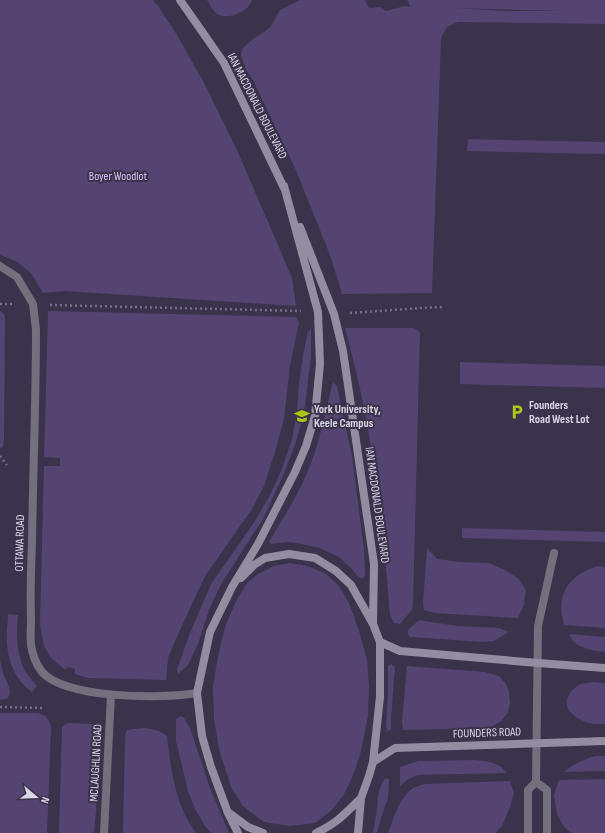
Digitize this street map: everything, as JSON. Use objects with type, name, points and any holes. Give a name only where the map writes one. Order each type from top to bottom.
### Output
[{"type":"street","name":"IAN MACDONALD BOULEVARD","points":[[180,0],[224,63],[284,186],[334,314],[343,351],[374,564],[373,624]]},
{"type":"street","name":"IAN MACDONALD BOULEVARD","points":[[238,833],[228,813],[211,767],[202,736],[197,693],[210,632],[232,587],[258,544],[296,472],[315,416],[320,364],[318,312],[284,186]]},
{"type":"street","name":"IAN MACDONALD BOULEVARD","points":[[232,587],[254,565],[265,558],[289,554],[315,558],[336,571],[351,585],[373,624],[380,642],[380,697],[373,762],[361,798],[358,833]]},
{"type":"street","points":[[380,642],[400,651],[605,668]]},
{"type":"street","name":"FOUNDERS ROAD","points":[[373,762],[395,748],[605,741]]},
{"type":"street","name":"IAN MACDONALD BOULEVARD","points":[[316,833],[330,827],[342,818],[361,798]]},
{"type":"street","points":[[228,813],[248,826],[263,833]]},
{"type":"lane","name":"OTTAWA ROAD","points":[[0,266],[17,277],[33,304],[36,330],[30,599],[31,644],[34,657],[42,671],[50,679],[73,688],[111,695],[170,696],[197,693]]},
{"type":"lane","points":[[528,833],[528,790],[536,782],[538,626],[554,553]]},
{"type":"lane","name":"MCLAUGHLIN ROAD","points":[[104,833],[111,695]]},
{"type":"lane","points":[[536,782],[547,790],[547,833]]},
{"type":"path","points":[[0,304],[16,304]]},
{"type":"path","points":[[48,305],[306,311]]},
{"type":"path","points":[[344,313],[443,308]]},
{"type":"path","points":[[0,456],[8,465]]},
{"type":"path","points":[[0,707],[42,708]]},
{"type":"green space","name":"Boyer Woodlot","points":[[0,0],[153,0],[177,35],[204,83],[237,150],[292,278],[296,306],[65,291],[43,293],[31,273],[16,261],[0,255]]},
{"type":"green space","points":[[207,0],[252,0],[244,11],[235,15],[221,16],[213,10]]},
{"type":"green space","points":[[300,0],[365,0],[369,8],[380,7],[386,11],[405,6],[410,7],[408,0],[605,0],[605,24],[458,22],[447,27],[441,38],[432,293],[342,294],[330,255],[295,168],[252,78],[246,70],[241,55],[242,49],[271,26],[280,10]],"holes":[[[456,8],[566,11],[505,11]]]},
{"type":"green space","points":[[468,139],[605,142],[605,154],[467,151]]},
{"type":"green space","points":[[0,311],[5,317],[4,440],[3,447],[0,448]]},
{"type":"green space","points":[[48,311],[296,317],[299,322],[290,366],[284,419],[264,486],[252,509],[205,576],[168,658],[166,680],[88,678],[75,674],[75,669],[68,667],[65,670],[51,658],[44,646],[40,625],[44,466],[60,466],[60,458],[44,457]]},
{"type":"green space","points":[[311,328],[311,357],[304,413],[295,445],[263,519],[221,584],[209,610],[198,644],[188,665],[178,674],[177,669],[190,633],[211,584],[255,521],[270,495],[282,469],[292,439],[297,412],[303,355],[308,332]]},
{"type":"green space","points":[[345,328],[414,328],[420,332],[413,604],[412,610],[400,624],[394,623],[390,615],[378,485],[362,398]]},
{"type":"green space","points":[[460,362],[605,366],[605,388],[460,384]]},
{"type":"green space","points":[[333,382],[337,386],[352,456],[364,549],[365,575],[363,579],[358,577],[339,557],[320,548],[287,542],[271,544],[269,542],[302,484],[315,453]]},
{"type":"green space","points":[[462,528],[605,532],[605,542],[462,538]]},
{"type":"green space","points":[[427,548],[437,559],[489,563],[505,570],[519,579],[526,590],[524,605],[518,618],[434,613],[424,610],[423,603]]},
{"type":"green space","points":[[290,563],[307,566],[325,573],[339,586],[349,603],[359,631],[367,660],[369,686],[368,716],[360,755],[352,778],[343,796],[331,811],[315,823],[289,826],[264,822],[243,806],[232,789],[220,753],[214,720],[213,686],[219,651],[226,624],[237,599],[247,583],[258,574],[274,566]]},
{"type":"green space","points":[[598,566],[605,567],[605,628],[564,625],[561,604],[567,587],[572,580],[579,575]]},
{"type":"green space","points":[[8,614],[18,615],[18,650],[25,671],[37,686],[32,692],[26,688],[17,677],[11,664],[7,639]]},
{"type":"green space","points":[[419,620],[457,626],[499,628],[509,632],[494,641],[483,642],[410,637],[408,630]]},
{"type":"green space","points":[[569,634],[605,637],[605,652],[581,646],[574,642]]},
{"type":"green space","points":[[0,660],[3,673],[9,686],[10,694],[9,697],[0,700]]},
{"type":"green space","points":[[391,664],[395,667],[391,729],[387,732],[388,666]]},
{"type":"green space","points":[[407,666],[485,672],[499,676],[506,684],[509,692],[510,704],[507,714],[501,721],[493,726],[481,728],[403,730],[402,721]]},
{"type":"green space","points":[[593,682],[605,683],[605,724],[595,724],[578,719],[569,711],[567,706],[569,695],[577,686]]},
{"type":"green space","points":[[0,713],[38,713],[45,716],[49,721],[51,727],[47,833],[0,833]]},
{"type":"green space","points":[[181,716],[190,728],[210,788],[229,833],[211,833],[195,809],[188,791],[176,741],[176,719]]},
{"type":"green space","points":[[71,723],[94,724],[97,731],[96,812],[93,833],[59,833],[62,727]]},
{"type":"green space","points":[[144,728],[156,730],[167,736],[175,787],[183,811],[196,833],[123,833],[126,731]]},
{"type":"green space","points":[[595,756],[605,756],[605,771],[564,772],[578,762]]},
{"type":"green space","points":[[475,760],[490,762],[500,766],[507,773],[418,775],[408,779],[400,786],[400,767],[419,761]]},
{"type":"green space","points":[[385,778],[389,779],[388,798],[377,833],[373,833],[379,793]]},
{"type":"green space","points":[[605,779],[605,833],[571,833],[564,827],[557,814],[554,795],[559,780]]},
{"type":"green space","points":[[510,781],[514,793],[502,826],[496,833],[388,833],[404,797],[413,788],[425,784]]},
{"type":"place","name":"Founders Road West Lot","points":[[517,412]]},
{"type":"place","name":"York University, Keele Campus","points":[[302,416]]}]
